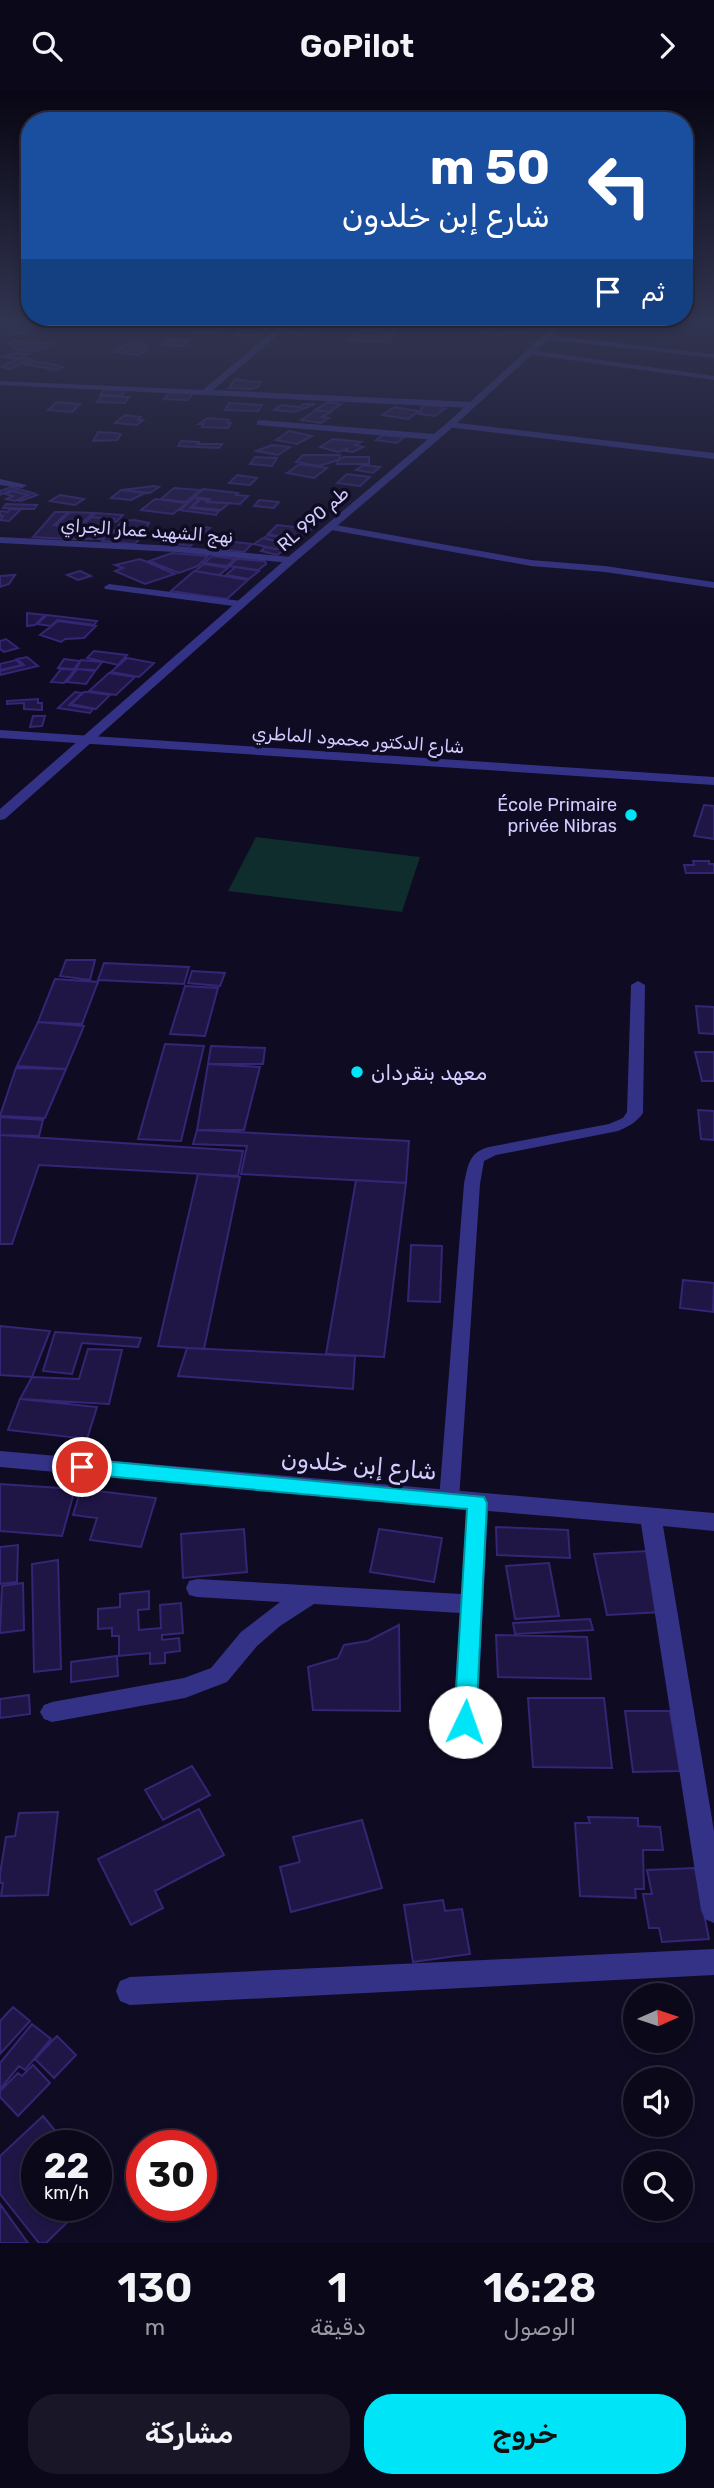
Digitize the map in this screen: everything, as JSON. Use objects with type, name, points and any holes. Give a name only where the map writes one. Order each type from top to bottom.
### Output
[{"type":"street","points":[[265,423],[435,437]]},
{"type":"street","name":"RL طم 990","points":[[0,816],[291,560],[450,425]]},
{"type":"street","points":[[450,425],[714,456]]},
{"type":"street","points":[[0,482],[22,485]]},
{"type":"street","points":[[330,527],[531,563],[625,572],[714,585]]},
{"type":"street","name":"نهج الشهيد عمار الجراي","points":[[0,540],[176,549],[291,560]]},
{"type":"street","points":[[109,587],[241,604]]},
{"type":"street","name":"شارع الدكتور محمود الماطري","points":[[0,734],[714,781]]},
{"type":"street","name":"شارع إبن خلدون","points":[[0,1459],[714,1522]]},
{"type":"street","points":[[465,1722],[478,1503]]},
{"type":"street","points":[[651,1517],[714,1910]]},
{"type":"street","points":[[197,1588],[471,1604]]},
{"type":"street","points":[[52,1712],[185,1688],[219,1675],[264,1625],[312,1594]]},
{"type":"street","points":[[130,1991],[714,1962]]},
{"type":"lane","points":[[449,1500],[472,1184],[477,1159],[495,1150],[613,1128],[628,1121],[635,1113],[638,985]]},
{"type":"green space","points":[[256,837],[420,857],[402,912],[228,891]]},
{"type":"building","points":[[231,423],[228,428],[202,427],[204,424],[199,424]]},
{"type":"building","points":[[289,431],[312,436],[297,444],[276,440]]},
{"type":"building","points":[[98,432],[121,434],[117,440],[93,441]]},
{"type":"building","points":[[383,435],[404,437],[397,443],[376,440]]},
{"type":"building","points":[[333,439],[361,442],[355,445],[363,447],[353,452],[346,451],[347,449],[338,452],[320,447]]},
{"type":"building","points":[[181,441],[222,444],[219,448],[178,446]]},
{"type":"building","points":[[272,445],[290,447],[278,455],[256,451]]},
{"type":"building","points":[[303,455],[340,455],[339,460],[318,466],[296,462]]},
{"type":"building","points":[[255,457],[277,458],[272,466],[250,464]]},
{"type":"building","points":[[344,457],[369,457],[369,464],[337,464],[338,460]]},
{"type":"building","points":[[300,464],[327,468],[314,478],[287,473]]},
{"type":"building","points":[[363,465],[380,467],[373,473],[356,470]]},
{"type":"building","points":[[347,474],[370,477],[360,486],[337,483]]},
{"type":"building","points":[[237,475],[257,478],[250,485],[229,483]]},
{"type":"building","points":[[154,486],[159,487],[150,493],[121,490]]},
{"type":"building","points":[[11,487],[37,495],[21,501],[17,500],[29,495],[11,490],[0,495],[0,491]]},
{"type":"building","points":[[174,488],[200,490],[186,502],[161,499]]},
{"type":"building","points":[[203,489],[248,496],[240,504],[208,502],[210,499],[194,497]]},
{"type":"building","points":[[121,490],[145,493],[131,500],[111,498]]},
{"type":"building","points":[[12,491],[28,495],[15,501],[6,499],[13,496],[5,494]]},
{"type":"building","points":[[60,495],[84,499],[75,505],[50,501]]},
{"type":"building","points":[[194,498],[200,498],[190,508],[219,511],[216,515],[180,510]]},
{"type":"building","points":[[155,499],[187,503],[173,514],[141,510]]},
{"type":"building","points":[[201,499],[208,500],[206,502],[229,503],[221,510],[192,507]]},
{"type":"building","points":[[259,500],[279,502],[274,508],[254,506]]},
{"type":"building","points":[[6,504],[37,505],[34,509],[3,508]]},
{"type":"building","points":[[10,509],[21,509],[9,521],[0,520],[3,516],[0,516],[0,511],[8,512]]},
{"type":"building","points":[[55,512],[68,512],[54,525],[76,528],[67,539],[33,537]]},
{"type":"building","points":[[70,512],[93,513],[77,528],[56,525]]},
{"type":"building","points":[[95,513],[123,515],[116,522],[112,521],[114,519],[91,517]]},
{"type":"building","points":[[91,517],[112,519],[97,532],[80,533],[82,530],[77,530]]},
{"type":"building","points":[[122,521],[149,523],[141,537],[111,535]]},
{"type":"building","points":[[277,525],[312,529],[297,540],[268,534]]},
{"type":"building","points":[[197,526],[210,528],[190,546],[176,544]]},
{"type":"building","points":[[108,529],[112,530],[102,539],[69,539],[76,530],[106,533]]},
{"type":"building","points":[[107,535],[140,538],[135,544],[102,541]]},
{"type":"building","points":[[268,535],[298,541],[288,548],[279,547],[284,543],[264,538]]},
{"type":"building","points":[[263,538],[283,543],[275,549],[254,544]]},
{"type":"building","points":[[226,541],[252,544],[244,552],[218,549]]},
{"type":"building","points":[[265,547],[286,549],[277,555],[261,551]]},
{"type":"building","points":[[172,553],[208,556],[198,566],[179,573],[149,561]]},
{"type":"building","points":[[212,556],[235,559],[227,566],[204,563]]},
{"type":"building","points":[[140,559],[175,574],[145,584],[115,571],[123,568],[115,565]]},
{"type":"building","points":[[237,559],[265,561],[266,564],[258,570],[229,566]]},
{"type":"building","points":[[204,564],[228,568],[219,575],[195,571]]},
{"type":"building","points":[[235,567],[259,571],[249,579],[226,575]]},
{"type":"building","points":[[80,571],[91,576],[78,580],[67,575]]},
{"type":"building","points":[[194,571],[248,580],[227,599],[171,591]]},
{"type":"building","points":[[15,575],[9,584],[0,587],[0,576]]},
{"type":"building","points":[[27,613],[45,615],[35,625],[27,626]]},
{"type":"building","points":[[47,615],[97,621],[94,625],[57,620],[51,626],[37,624]]},
{"type":"building","points":[[58,621],[96,626],[84,638],[65,639],[61,642],[40,635]]},
{"type":"building","points":[[6,639],[18,648],[4,652],[0,649],[0,641]]},
{"type":"building","points":[[94,651],[127,655],[118,665],[87,658]]},
{"type":"building","points":[[27,657],[38,666],[0,675],[0,671],[24,665],[17,659]]},
{"type":"building","points":[[127,658],[154,663],[139,677],[111,672]]},
{"type":"building","points":[[64,659],[80,661],[74,669],[58,668]]},
{"type":"building","points":[[16,660],[22,665],[0,670],[0,664]]},
{"type":"building","points":[[81,660],[102,662],[96,670],[76,669]]},
{"type":"building","points":[[61,669],[75,670],[64,683],[51,682]]},
{"type":"building","points":[[77,669],[95,671],[86,684],[67,682]]},
{"type":"building","points":[[109,673],[135,677],[116,695],[89,691]]},
{"type":"building","points":[[75,692],[82,693],[69,705],[93,709],[90,713],[58,708]]},
{"type":"building","points":[[84,692],[110,695],[96,709],[71,704]]},
{"type":"building","points":[[38,699],[38,703],[42,703],[42,710],[24,709],[24,703],[7,704],[7,701]]},
{"type":"building","points":[[33,716],[45,716],[42,726],[30,727]]},
{"type":"building","points":[[704,805],[714,806],[714,839],[694,836]]},
{"type":"building","points":[[693,861],[709,861],[709,864],[714,864],[714,873],[686,873],[684,865],[694,865]]},
{"type":"building","points":[[66,960],[95,960],[90,980],[60,976]]},
{"type":"building","points":[[104,963],[189,967],[184,984],[98,980]]},
{"type":"building","points":[[192,971],[225,973],[220,986],[188,983]]},
{"type":"building","points":[[55,979],[98,982],[82,1024],[38,1022]]},
{"type":"building","points":[[185,986],[218,988],[205,1036],[170,1034]]},
{"type":"building","points":[[696,1006],[714,1007],[714,1034],[699,1033]]},
{"type":"building","points":[[38,1022],[84,1026],[66,1069],[17,1066]]},
{"type":"building","points":[[165,1044],[204,1046],[181,1141],[138,1139]]},
{"type":"building","points":[[211,1046],[265,1048],[263,1064],[208,1064]]},
{"type":"building","points":[[695,1052],[714,1052],[714,1081],[702,1081]]},
{"type":"building","points":[[208,1064],[260,1067],[244,1130],[197,1130]]},
{"type":"building","points":[[16,1068],[66,1069],[45,1118],[0,1116]]},
{"type":"building","points":[[698,1110],[714,1111],[714,1140],[701,1139]]},
{"type":"building","points":[[0,1117],[43,1120],[39,1136],[0,1135]]},
{"type":"building","points":[[197,1130],[409,1141],[406,1183],[241,1174],[247,1146],[193,1144]]},
{"type":"building","points":[[0,1135],[243,1151],[238,1176],[39,1165],[12,1244],[0,1244]]},
{"type":"building","points":[[198,1174],[240,1177],[204,1349],[158,1346]]},
{"type":"building","points":[[356,1180],[406,1183],[384,1357],[326,1354]]},
{"type":"building","points":[[411,1245],[442,1246],[440,1302],[408,1301]]},
{"type":"building","points":[[683,1280],[714,1283],[713,1312],[680,1308]]},
{"type":"building","points":[[0,1326],[50,1331],[32,1377],[0,1375]]},
{"type":"building","points":[[55,1332],[141,1338],[138,1347],[82,1343],[72,1374],[43,1371]]},
{"type":"building","points":[[187,1348],[355,1356],[353,1389],[178,1376]]},
{"type":"building","points":[[88,1349],[122,1350],[109,1404],[20,1399],[32,1377],[79,1379]]},
{"type":"building","points":[[20,1399],[97,1407],[87,1439],[8,1430]]},
{"type":"building","points":[[0,1484],[75,1489],[62,1536],[0,1531]]},
{"type":"building","points":[[81,1489],[156,1498],[141,1547],[90,1540],[97,1518],[73,1515]]},
{"type":"building","points":[[496,1527],[568,1530],[570,1558],[497,1555]]},
{"type":"building","points":[[244,1529],[247,1572],[183,1578],[181,1534]]},
{"type":"building","points":[[379,1529],[442,1538],[434,1582],[370,1572]]},
{"type":"building","points":[[18,1545],[17,1582],[0,1584],[0,1547]]},
{"type":"building","points":[[648,1551],[663,1612],[607,1615],[594,1554]]},
{"type":"building","points":[[58,1560],[61,1669],[34,1672],[32,1564]]},
{"type":"building","points":[[549,1563],[559,1616],[515,1619],[506,1566]]},
{"type":"building","points":[[23,1583],[24,1630],[0,1633],[2,1586]]},
{"type":"building","points":[[149,1591],[149,1609],[138,1610],[139,1630],[161,1628],[160,1605],[181,1603],[183,1633],[162,1635],[162,1640],[179,1638],[180,1651],[165,1653],[165,1663],[150,1664],[150,1653],[119,1656],[119,1636],[112,1636],[112,1628],[98,1629],[98,1609],[120,1607],[120,1594]]},
{"type":"building","points":[[590,1619],[593,1630],[515,1634],[513,1623]]},
{"type":"building","points":[[399,1625],[400,1711],[313,1710],[308,1667],[338,1658],[344,1645],[368,1641]]},
{"type":"building","points":[[496,1635],[587,1637],[591,1679],[498,1677]]},
{"type":"building","points":[[117,1656],[118,1676],[71,1682],[71,1662]]},
{"type":"building","points":[[29,1695],[30,1714],[0,1718],[0,1699]]},
{"type":"building","points":[[528,1698],[604,1698],[612,1768],[533,1767]]},
{"type":"building","points":[[625,1711],[670,1711],[680,1771],[633,1772]]},
{"type":"building","points":[[192,1766],[210,1795],[163,1820],[145,1790]]},
{"type":"building","points":[[199,1809],[224,1855],[155,1891],[163,1908],[131,1925],[98,1859]]},
{"type":"building","points":[[58,1812],[48,1895],[1,1896],[3,1883],[0,1883],[0,1874],[6,1837],[15,1836],[19,1813]]},
{"type":"building","points":[[588,1817],[638,1818],[638,1826],[660,1827],[663,1850],[643,1850],[644,1889],[635,1889],[636,1898],[580,1896],[575,1823],[590,1823]]},
{"type":"building","points":[[362,1820],[382,1888],[291,1912],[280,1867],[300,1862],[293,1837]]},
{"type":"building","points":[[695,1868],[709,1939],[662,1942],[659,1928],[649,1928],[643,1894],[652,1894],[647,1870]]},
{"type":"building","points":[[443,1900],[445,1911],[462,1909],[470,1954],[413,1962],[404,1905]]},
{"type":"building","points":[[13,2007],[30,2021],[0,2054],[0,2021]]},
{"type":"building","points":[[32,2024],[51,2039],[25,2070],[19,2066],[0,2089],[0,2063]]},
{"type":"building","points":[[57,2036],[76,2055],[54,2078],[35,2059]]},
{"type":"building","points":[[33,2065],[50,2083],[18,2116],[0,2097],[0,2091],[18,2073],[22,2076]]},
{"type":"building","points":[[43,2116],[55,2130],[28,2130]]},
{"type":"building","points":[[21,2136],[21,2220],[0,2194],[0,2156]]},
{"type":"building","points":[[0,2204],[28,2243],[0,2243]]},
{"type":"building","points":[[21,2221],[69,2221],[46,2243],[39,2243]]},
{"type":"place","name":"École Primaire privée Nibras","points":[[631,815]]},
{"type":"place","name":"معهد بنقردان","points":[[357,1072]]},
{"type":"route","points":[[82,1467],[478,1503],[465,1722]]}]
